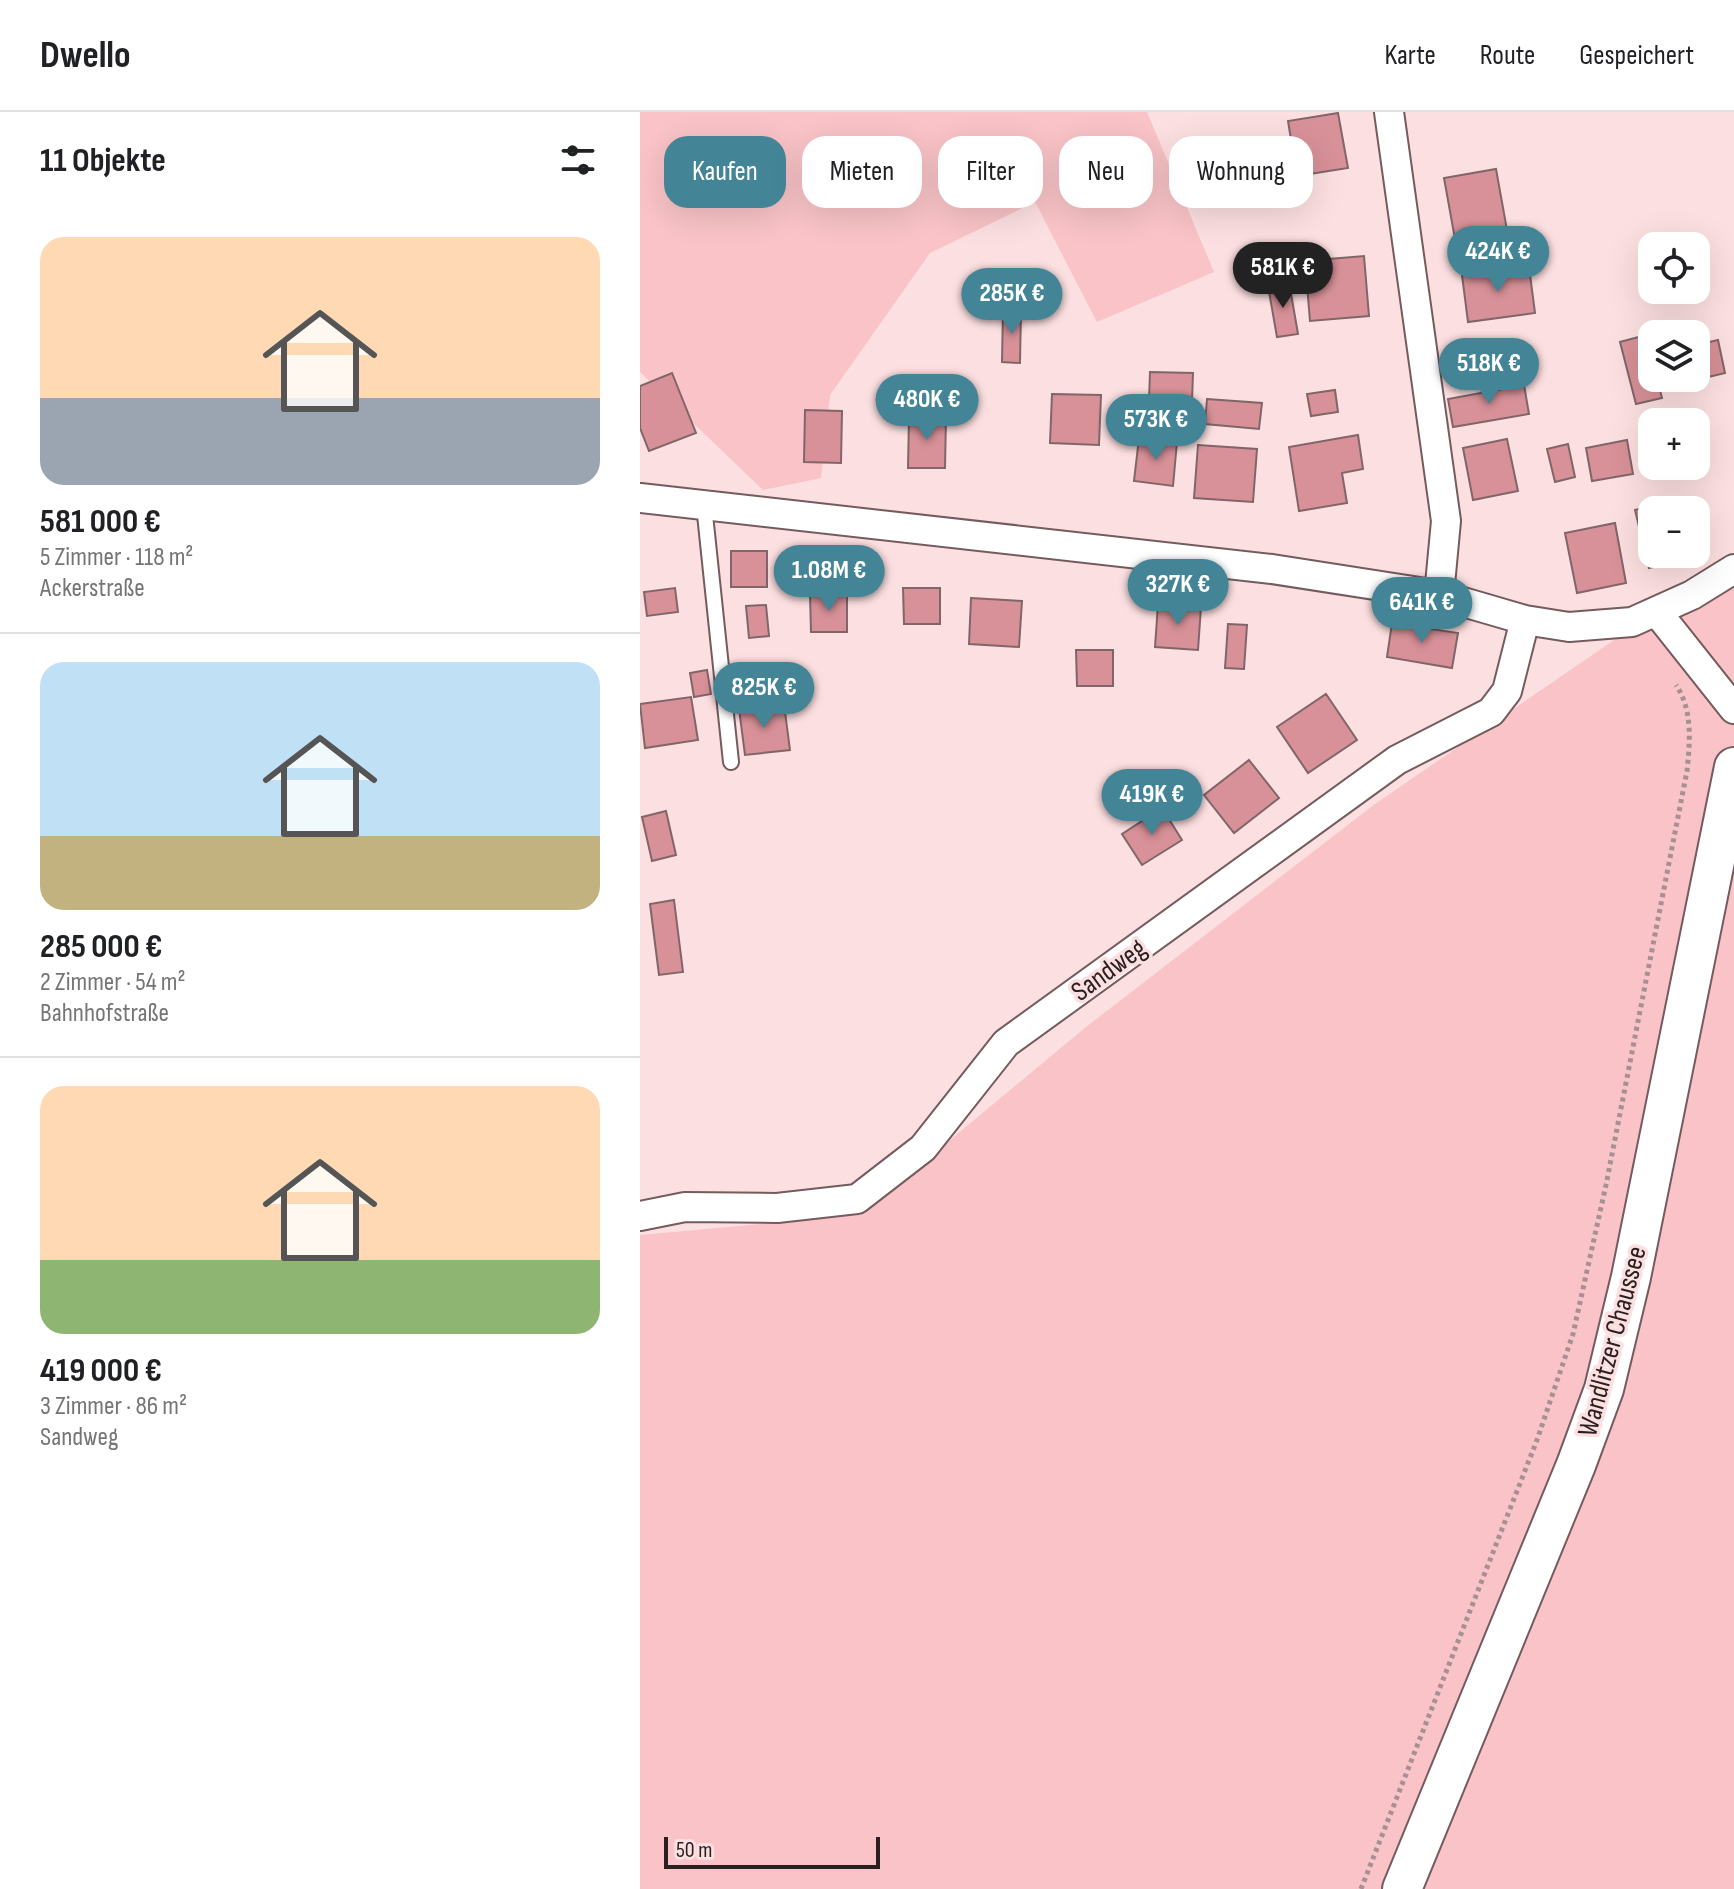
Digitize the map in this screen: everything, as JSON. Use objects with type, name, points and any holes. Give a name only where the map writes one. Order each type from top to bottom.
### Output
[{"type":"street","points":[[1389,112],[1414,310],[1446,521],[1439,595]]},
{"type":"street","points":[[640,498],[1272,569],[1439,595],[1525,620],[1569,627],[1644,617],[1734,569]]},
{"type":"street","points":[[1644,617],[1734,709]]},
{"type":"street","name":"Sandweg","points":[[640,1216],[685,1207],[777,1208],[857,1199],[923,1148],[1006,1043],[1397,760],[1491,712],[1507,691],[1525,620]]},
{"type":"street","name":"Wandlitzer Chaussee","points":[[1402,1889],[1576,1465],[1604,1389],[1631,1277],[1734,767]]},
{"type":"lane","points":[[704,505],[731,762]]},
{"type":"path","points":[[1361,1889],[1537,1440],[1573,1334],[1606,1185],[1687,771],[1691,735],[1682,695],[1667,673]]},
{"type":"shaded area","points":[[640,112],[1147,112],[1169,165],[1169,208],[1187,208],[1214,272],[1097,322],[1038,208],[1043,208],[1043,136],[938,136],[938,208],[1023,208],[930,253],[830,395],[821,478],[763,490],[640,372]]},
{"type":"shaded area","points":[[1734,578],[1734,1889],[640,1889],[640,1235],[860,1215],[1086,1027],[1375,804],[1623,634]]},
{"type":"building","points":[[1338,113],[1348,168],[1313,173],[1313,136],[1290,136],[1288,121]]},
{"type":"building","points":[[1496,169],[1507,230],[1455,239],[1444,178]]},
{"type":"building","points":[[1364,256],[1369,316],[1310,321],[1305,261]]},
{"type":"building","points":[[1529,267],[1535,313],[1468,322],[1462,275]]},
{"type":"building","points":[[1289,282],[1298,334],[1277,337],[1268,286]]},
{"type":"building","points":[[1003,310],[1021,310],[1020,363],[1002,362]]},
{"type":"building","points":[[1638,337],[1638,392],[1660,392],[1662,398],[1636,404],[1620,342]]},
{"type":"building","points":[[1718,340],[1725,373],[1710,377],[1710,342]]},
{"type":"building","points":[[1150,372],[1193,373],[1192,401],[1149,400]]},
{"type":"building","points":[[672,373],[696,433],[649,451],[640,428],[640,386]]},
{"type":"building","points":[[1524,385],[1529,414],[1453,427],[1448,399]]},
{"type":"building","points":[[1335,390],[1338,412],[1311,416],[1307,394]]},
{"type":"building","points":[[1052,394],[1101,395],[1099,445],[1050,443]]},
{"type":"building","points":[[1207,399],[1262,403],[1259,429],[1205,424]]},
{"type":"building","points":[[805,410],[842,411],[841,463],[804,462]]},
{"type":"building","points":[[909,416],[946,417],[945,468],[908,468]]},
{"type":"building","points":[[1358,435],[1363,469],[1342,473],[1347,503],[1299,511],[1289,447]]},
{"type":"building","points":[[1139,438],[1177,442],[1173,486],[1134,481]]},
{"type":"building","points":[[1507,439],[1518,491],[1473,500],[1463,448]]},
{"type":"building","points":[[1627,440],[1633,474],[1592,481],[1586,448]]},
{"type":"building","points":[[1568,444],[1575,477],[1555,482],[1547,449]]},
{"type":"building","points":[[1198,445],[1257,449],[1253,502],[1194,498]]},
{"type":"building","points":[[1615,523],[1626,583],[1577,593],[1565,533]]},
{"type":"building","points":[[731,551],[767,551],[767,587],[731,587]]},
{"type":"building","points":[[675,588],[678,612],[647,616],[644,592]]},
{"type":"building","points":[[903,588],[940,588],[940,624],[904,624]]},
{"type":"building","points":[[810,595],[847,595],[847,632],[811,632]]},
{"type":"building","points":[[971,598],[1022,601],[1019,647],[969,644]]},
{"type":"building","points":[[1158,604],[1201,607],[1198,650],[1155,647]]},
{"type":"building","points":[[766,605],[769,636],[749,638],[746,606]]},
{"type":"building","points":[[1392,623],[1458,633],[1452,668],[1387,657]]},
{"type":"building","points":[[1228,624],[1247,625],[1244,669],[1225,668]]},
{"type":"building","points":[[1076,650],[1113,650],[1113,686],[1077,686]]},
{"type":"building","points":[[707,670],[711,694],[694,697],[690,673]]},
{"type":"building","points":[[1326,694],[1357,740],[1308,773],[1277,727]]},
{"type":"building","points":[[691,697],[698,740],[645,748],[640,704]]},
{"type":"building","points":[[784,704],[790,750],[745,755],[739,709]]},
{"type":"building","points":[[1249,760],[1279,798],[1234,833],[1204,795]]},
{"type":"building","points":[[1162,808],[1182,840],[1142,865],[1122,834]]},
{"type":"building","points":[[666,811],[676,855],[652,861],[642,817]]},
{"type":"building","points":[[674,900],[683,972],[659,975],[650,904]]}]
